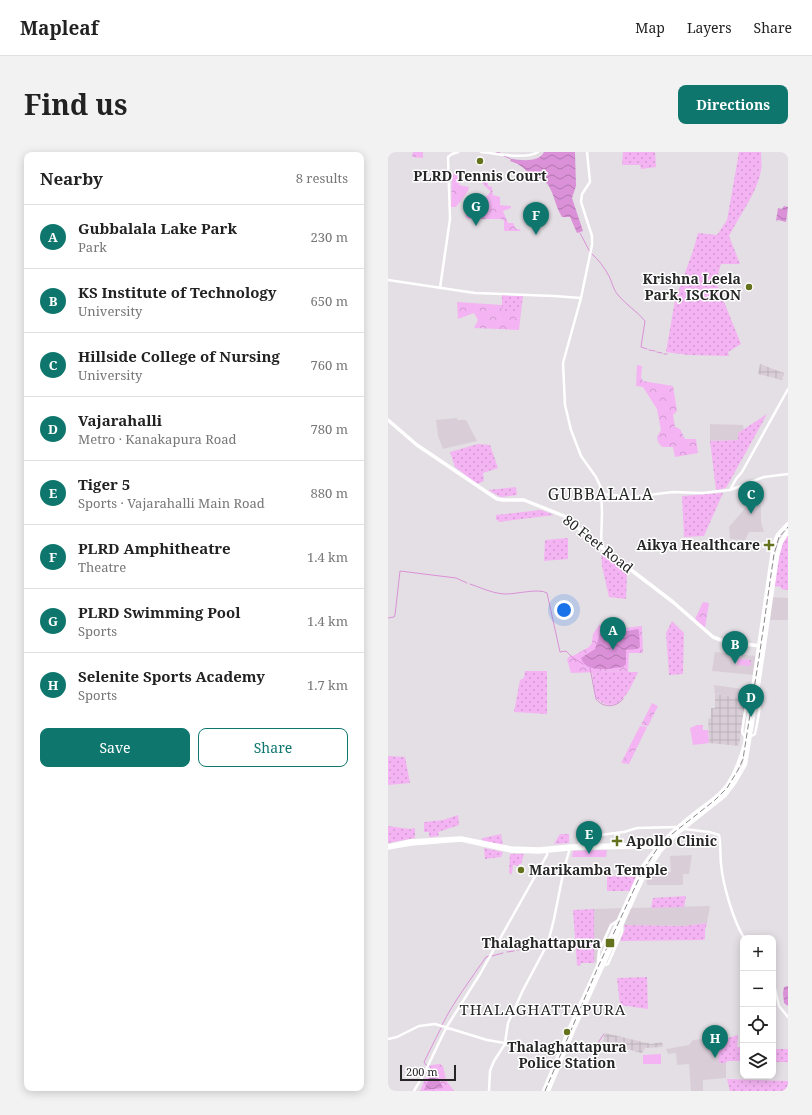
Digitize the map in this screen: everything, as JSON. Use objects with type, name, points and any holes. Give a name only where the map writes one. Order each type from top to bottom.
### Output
[{"type":"highway","points":[[660,848],[720,800],[731,787],[745,764],[774,544],[778,535],[788,524]]},
{"type":"highway","points":[[761,647],[776,556],[779,546],[788,531]]},
{"type":"highway","points":[[544,1091],[570,1028],[621,919],[638,877],[678,827],[716,798],[727,787],[733,778],[742,757],[748,738]]},
{"type":"highway","points":[[548,1091],[600,965]]},
{"type":"main road","name":"80 Feet Road","points":[[388,421],[417,445],[486,493],[502,500],[524,500],[562,515],[676,606],[715,640],[728,644],[761,647]]},
{"type":"main road","name":"80 Feet Road","points":[[388,421],[416,446],[495,499],[503,502],[523,501],[563,517],[597,547],[634,573],[676,606]]},
{"type":"main road","points":[[388,847],[461,840],[506,851],[539,852],[548,849],[579,845],[660,848]]},
{"type":"street","points":[[440,288],[450,219],[448,157],[458,152]]},
{"type":"street","points":[[481,152],[524,156],[536,154],[538,152]]},
{"type":"street","points":[[587,152],[590,182],[582,194],[581,202],[592,236],[592,245],[581,298],[563,363],[565,405],[572,431],[580,453],[599,483],[602,494],[601,546]]},
{"type":"street","points":[[388,280],[477,293],[581,298]]},
{"type":"street","points":[[730,490],[742,472],[788,389]]},
{"type":"street","points":[[602,494],[632,497],[672,492],[702,493],[730,490],[764,477],[788,474]]},
{"type":"street","points":[[748,738],[755,734],[760,699],[755,691]]},
{"type":"street","points":[[579,845],[606,833],[624,832],[637,828],[678,827]]},
{"type":"street","points":[[684,829],[709,832],[719,835],[721,864],[725,884],[736,923],[742,935]]},
{"type":"street","points":[[489,1091],[490,1071],[494,1061],[506,1043],[508,1023],[548,943],[570,847]]},
{"type":"street","points":[[414,1091],[446,1028],[490,956],[547,855],[548,849]]},
{"type":"street","points":[[600,965],[608,964],[614,951],[622,932],[621,919]]},
{"type":"street","points":[[776,993],[779,1006],[788,1017]]},
{"type":"street","points":[[388,1039],[397,1037],[418,1026],[435,1024],[487,1040],[506,1043]]},
{"type":"shaded area","points":[[760,364],[784,373],[782,380],[758,374]]},
{"type":"shaded area","points":[[457,418],[457,420],[466,420],[477,441],[443,449],[438,436],[436,420]]},
{"type":"shaded area","points":[[710,424],[743,425],[744,430],[738,433],[738,440],[710,441]]},
{"type":"shaded area","points":[[752,500],[761,506],[761,522],[764,532],[749,532],[745,540],[730,539],[729,527]]},
{"type":"shaded area","points":[[772,597],[788,598],[788,620],[770,620]]},
{"type":"shaded area","points":[[715,652],[757,656],[755,675],[712,671]]},
{"type":"shaded area","points":[[714,685],[749,690],[749,692],[746,699],[715,694]]},
{"type":"shaded area","points":[[715,694],[746,699],[739,746],[709,743],[708,719],[711,718],[711,708],[715,708]]},
{"type":"shaded area","points":[[692,855],[689,874],[683,874],[683,885],[647,885],[646,875],[648,872],[671,872],[670,856]]},
{"type":"shaded area","points":[[710,906],[707,923],[684,926],[624,925],[630,908]]},
{"type":"shaded area","points":[[622,908],[617,920],[610,925],[597,954],[596,962],[594,963],[594,909]]},
{"type":"shaded area","points":[[605,1033],[651,1044],[662,1042],[663,1047],[645,1048],[642,1053],[603,1041]]},
{"type":"shaded area","points":[[725,1036],[726,1046],[718,1047],[719,1063],[726,1063],[726,1078],[703,1080],[703,1091],[691,1091],[689,1064],[677,1065],[676,1053],[668,1054],[666,1049],[689,1045],[693,1040]]},
{"type":"green space","points":[[413,152],[423,152],[423,158],[412,157]]},
{"type":"green space","points":[[623,152],[655,152],[656,167],[641,169],[640,165],[622,165]]},
{"type":"green space","points":[[739,152],[761,152],[761,171],[752,196],[729,236],[740,264],[721,264],[716,282],[741,344],[728,352],[729,356],[688,355],[666,352],[675,300],[698,233],[717,235],[727,220]]},
{"type":"green space","points":[[461,173],[459,185],[469,187],[468,191],[456,207],[451,207],[452,174]]},
{"type":"green space","points":[[487,177],[488,186],[492,187],[493,195],[500,197],[500,205],[511,206],[511,208],[503,211],[508,223],[513,223],[516,229],[521,231],[505,231],[504,221],[502,219],[468,219],[465,216],[491,192],[482,183]]},
{"type":"green space","points":[[502,295],[523,296],[521,312],[502,312]]},
{"type":"green space","points":[[457,302],[502,305],[502,312],[521,312],[519,330],[474,328],[478,320],[474,313],[458,319]]},
{"type":"green space","points":[[637,365],[642,366],[641,377],[643,381],[673,386],[677,411],[673,415],[675,427],[680,429],[685,439],[696,439],[698,453],[675,457],[673,447],[662,447],[658,442],[657,437],[661,430],[657,409],[643,387],[636,386]]},
{"type":"green space","points":[[767,414],[726,488],[716,490],[710,441],[738,440],[738,433]]},
{"type":"green space","points":[[478,444],[490,445],[498,468],[483,473],[484,481],[477,484],[455,467],[450,452]]},
{"type":"green space","points":[[516,487],[517,495],[501,497],[488,490]]},
{"type":"green space","points":[[723,493],[704,536],[684,537],[682,496]]},
{"type":"green space","points":[[541,510],[554,515],[498,522],[498,520],[496,520],[496,515]]},
{"type":"green space","points":[[788,533],[788,590],[774,586],[780,548]]},
{"type":"green space","points":[[568,538],[568,559],[544,561],[545,540]]},
{"type":"green space","points":[[601,553],[627,572],[626,599],[609,597],[602,566]]},
{"type":"green space","points":[[703,602],[709,603],[705,628],[695,619]]},
{"type":"green space","points":[[604,621],[624,621],[624,628],[642,626],[643,653],[629,653],[628,671],[571,673],[567,659],[571,655],[573,656],[589,647],[592,643],[593,634],[599,625],[603,624]]},
{"type":"green space","points":[[672,621],[684,633],[683,674],[669,675],[666,633]]},
{"type":"green space","points":[[738,659],[751,660],[751,666],[737,665]]},
{"type":"green space","points":[[525,671],[547,671],[547,714],[514,712],[520,680],[524,678]]},
{"type":"green space","points":[[592,672],[638,672],[623,699],[611,705],[596,698]]},
{"type":"green space","points":[[652,703],[658,706],[648,726],[641,725]]},
{"type":"green space","points":[[697,725],[703,725],[703,730],[708,730],[709,743],[693,745],[690,728]]},
{"type":"green space","points":[[640,726],[647,727],[629,764],[621,763]]},
{"type":"green space","points":[[388,756],[405,757],[410,783],[388,785]]},
{"type":"green space","points":[[458,815],[459,825],[438,832],[439,836],[429,837],[429,832],[424,832],[424,822],[443,820]]},
{"type":"green space","points":[[388,826],[410,829],[415,828],[415,838],[388,843]]},
{"type":"green space","points":[[501,834],[503,846],[481,840],[483,838]]},
{"type":"green space","points":[[560,834],[569,834],[569,843],[554,844]]},
{"type":"green space","points":[[484,848],[503,852],[501,857],[485,859]]},
{"type":"green space","points":[[607,850],[606,857],[572,857],[573,851]]},
{"type":"green space","points":[[510,854],[524,854],[521,864],[518,866],[513,865],[512,874],[509,873]]},
{"type":"green space","points":[[607,876],[636,877],[630,891],[607,891]]},
{"type":"green space","points":[[686,896],[684,907],[651,908],[653,898]]},
{"type":"green space","points":[[594,909],[594,963],[581,963],[580,966],[577,965],[573,910]]},
{"type":"green space","points":[[707,923],[705,939],[703,940],[620,941],[625,929],[624,925],[684,926]]},
{"type":"green space","points":[[647,977],[648,1009],[620,1005],[617,978]]},
{"type":"green space","points":[[738,1035],[737,1047],[740,1047],[740,1061],[727,1061],[726,1063],[719,1063],[718,1047],[726,1046],[725,1039]]},
{"type":"green space","points":[[776,1049],[788,1049],[788,1062],[776,1062]]},
{"type":"green space","points":[[661,1054],[661,1064],[643,1064],[643,1055]]},
{"type":"green space","points":[[440,1064],[443,1066],[446,1080],[454,1091],[420,1091],[431,1065]]},
{"type":"green space","points":[[727,1079],[788,1081],[788,1091],[730,1091]]},
{"type":"water","points":[[544,152],[575,152],[576,186],[572,198],[583,231],[577,233],[570,217],[562,217],[551,190],[544,180],[529,175],[521,166],[510,161],[511,159],[525,160],[538,158],[542,156]]},
{"type":"water","points":[[784,206],[788,207],[786,222],[776,221],[778,208],[782,209]]},
{"type":"water","points":[[604,629],[622,632],[638,629],[640,647],[637,649],[626,650],[626,664],[623,667],[599,669],[588,666],[581,658],[595,649],[601,631]]},
{"type":"water","points":[[788,986],[788,1006],[784,1003],[783,993],[784,987]]},
{"type":"water","points":[[434,1070],[443,1088],[424,1090],[432,1072]]},
{"type":"waterway","points":[[496,152],[500,153]]},
{"type":"waterway","points":[[504,156],[511,159]]},
{"type":"waterway","points":[[580,233],[590,252]]},
{"type":"waterway","points":[[592,254],[599,261],[609,276],[618,295],[645,321],[641,347],[647,349]]},
{"type":"waterway","points":[[649,350],[655,351]]},
{"type":"waterway","points":[[657,352],[662,353]]},
{"type":"waterway","points":[[388,618],[394,617],[395,615],[400,571],[456,578],[467,583]]},
{"type":"waterway","points":[[470,584],[502,594],[533,591],[547,593],[560,652],[566,651],[583,664]]},
{"type":"waterway","points":[[590,668],[596,699],[599,702],[610,706],[617,704],[623,699]]},
{"type":"waterway","points":[[517,950],[545,944]]},
{"type":"waterway","points":[[507,952],[514,951]]},
{"type":"waterway","points":[[492,956],[503,953]]},
{"type":"waterway","points":[[442,1025],[463,990],[486,957],[489,956]]},
{"type":"waterway","points":[[433,1073],[430,1066],[426,1065],[424,1062],[441,1028]]},
{"type":"waterway","points":[[590,1065],[595,1063],[599,1041],[604,1034]]},
{"type":"railway","points":[[545,1091],[598,967],[643,870],[657,849],[672,834],[715,800],[727,788],[743,759],[774,554],[779,537],[788,527]]},
{"type":"place","name":"PLRD Tennis Court","points":[[480,161]]},
{"type":"place","name":"PLRD Swimming Pool","points":[[476,226]]},
{"type":"place","name":"PLRD Amphitheatre","points":[[536,235]]},
{"type":"place","name":"Krishna Leela Park, ISCKON","points":[[749,287]]},
{"type":"place","name":"Hillside College of Nursing","points":[[751,514]]},
{"type":"place","name":"Aikya Healthcare","points":[[769,545]]},
{"type":"place","name":"Gubbalala Lake Park","points":[[613,650]]},
{"type":"place","name":"KS Institute of Technology","points":[[735,664]]},
{"type":"place","name":"Vajarahalli","points":[[751,717]]},
{"type":"place","name":"Apollo Clinic","points":[[617,841]]},
{"type":"place","name":"Tiger 5","points":[[589,854]]},
{"type":"place","name":"Marikamba Temple","points":[[521,870]]},
{"type":"place","name":"Thalaghattapura","points":[[610,943]]},
{"type":"place","name":"Thalaghattapura Police Station","points":[[567,1032]]},
{"type":"place","name":"Selenite Sports Academy","points":[[715,1058]]},
{"type":"district","name":"GUBBALALA","points":[[601,494]]},
{"type":"district","name":"THALAGHATTAPURA","points":[[543,1010]]}]
